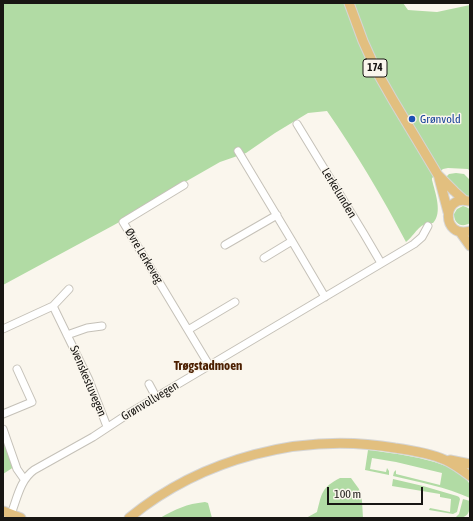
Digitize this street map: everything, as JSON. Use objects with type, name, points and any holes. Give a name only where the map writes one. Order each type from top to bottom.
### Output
[{"type":"main road","name":"174","points":[[349,3],[363,41],[377,72],[393,100],[438,175],[454,191],[467,201]]},
{"type":"main road","name":"174","points":[[438,175],[450,224],[460,232],[470,246]]},
{"type":"main road","name":"174","points":[[448,212],[454,203],[459,201],[467,201]]},
{"type":"main road","points":[[460,232],[470,231]]},
{"type":"main road","points":[[130,518],[165,492],[200,474],[244,457],[281,448],[331,443],[362,444],[404,449],[445,460],[470,476]]},
{"type":"main road","points":[[445,460],[454,460],[470,464]]},
{"type":"main road","points":[[7,513],[21,518]]},
{"type":"street","name":"Lerkelunden","points":[[297,124],[381,264]]},
{"type":"street","points":[[238,151],[324,297]]},
{"type":"street","name":"Øvre Lerkeveg","points":[[184,185],[123,222],[209,365]]},
{"type":"street","points":[[225,245],[277,215]]},
{"type":"street","name":"Grønvollvegen","points":[[24,479],[34,470],[93,437],[124,416],[414,244],[420,240],[428,226]]},
{"type":"street","points":[[264,258],[292,241]]},
{"type":"street","points":[[3,329],[53,306],[69,289]]},
{"type":"street","points":[[188,330],[235,302]]},
{"type":"street","name":"Svenskestuvegen","points":[[53,306],[89,380],[108,427]]},
{"type":"street","name":"Svenskestuvegen","points":[[67,335],[87,328],[102,326]]},
{"type":"street","points":[[3,414],[32,402],[16,369]]},
{"type":"street","points":[[148,384],[156,397]]},
{"type":"street","points":[[3,429],[17,469],[24,479],[7,513]]},
{"type":"green space","points":[[3,3],[403,3],[408,10],[437,12],[470,5],[470,171],[468,169],[448,168],[443,169],[432,178],[438,208],[436,219],[433,223],[424,224],[421,226],[406,242],[388,208],[327,111],[308,113],[246,153],[220,162],[178,186],[146,207],[3,285]]},
{"type":"green space","points":[[449,174],[464,174],[470,180],[470,197],[463,195],[445,178]]},
{"type":"green space","points":[[463,206],[470,209],[470,223],[461,225],[455,220],[454,214],[457,209]]},
{"type":"green space","points":[[3,428],[17,465],[3,474]]},
{"type":"green space","points":[[368,450],[423,459],[452,469],[462,475],[469,483],[470,498],[442,488],[393,476],[396,470],[396,474],[440,485],[442,473],[372,458],[370,469],[386,472],[387,468],[389,475],[365,470]]},
{"type":"green space","points":[[340,478],[351,478],[359,489],[362,501],[363,518],[306,518],[317,512],[323,492],[329,485]]},
{"type":"green space","points":[[393,479],[459,497],[460,499],[457,512],[453,514],[429,510],[430,508],[450,512],[451,499],[440,497],[440,494],[392,486]]},
{"type":"green space","points":[[463,499],[470,501],[469,512],[463,517],[455,518],[459,514]]},
{"type":"green space","points":[[205,502],[208,503],[212,518],[160,518],[181,507]]},
{"type":"place","name":"Grønvold","points":[[412,119]]},
{"type":"district","name":"Trøgstadmoen","points":[[208,366]]}]
